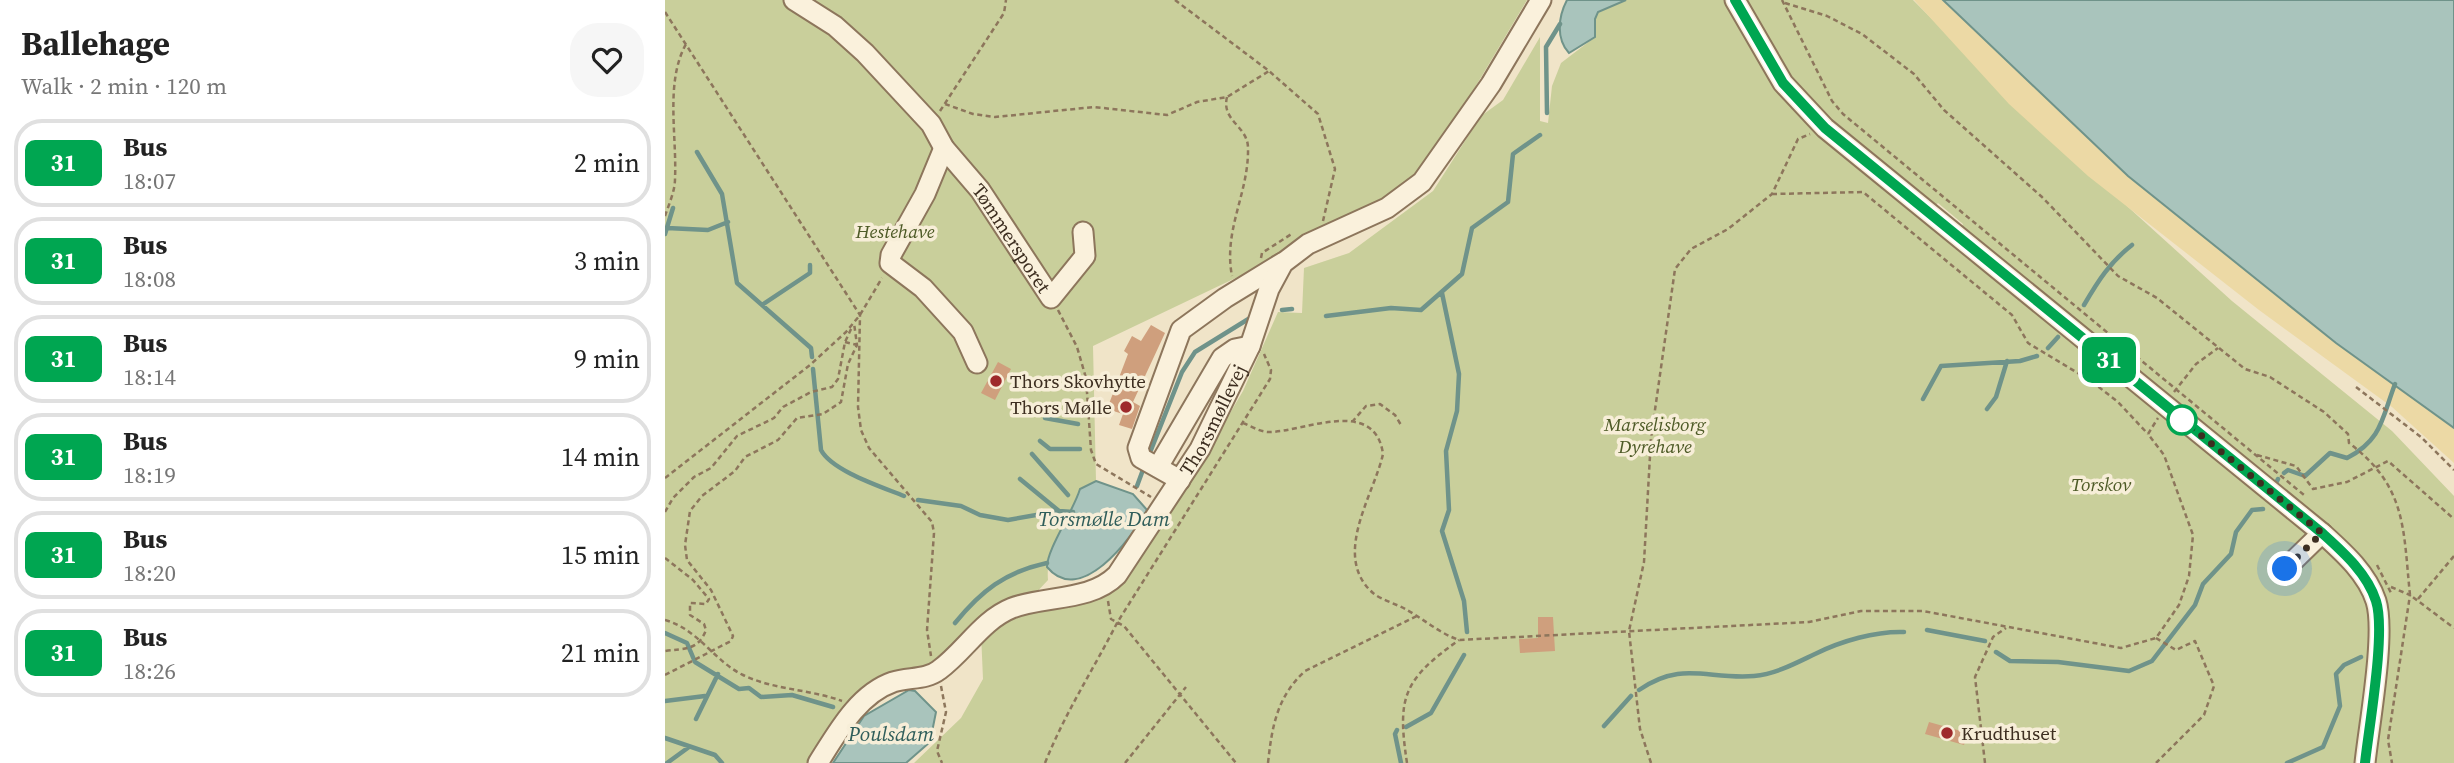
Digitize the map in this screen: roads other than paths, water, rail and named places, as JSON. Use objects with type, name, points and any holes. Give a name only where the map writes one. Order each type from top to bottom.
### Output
[{"type":"street","name":"Tømmersporet","points":[[794,0],[835,26],[865,53],[931,124],[944,148],[980,190],[1051,298],[1085,256],[1083,233]]},
{"type":"street","points":[[1180,480],[1142,458],[1138,448],[1181,330],[1257,278],[1333,232],[1387,208],[1422,182],[1491,84],[1541,0]]},
{"type":"street","points":[[1735,0],[1783,83],[1816,120],[2322,533],[2351,560],[2376,600],[2380,624],[2365,763]]},
{"type":"street","points":[[944,148],[925,194],[891,255],[891,263],[923,288],[963,332],[977,363]]},
{"type":"street","name":"Thorsmøllevej","points":[[818,763],[857,707],[880,687],[937,672],[993,618],[1010,609],[1039,599],[1069,596],[1105,587],[1117,575],[1200,449],[1254,336],[1269,289],[1283,263]]},
{"type":"street","points":[[1158,467],[1222,358],[1254,336]]},
{"type":"street","points":[[2285,569],[2322,533]]},
{"type":"water","points":[[1567,0],[1626,0],[1598,12],[1595,19],[1595,37],[1569,53],[1560,35],[1562,13]]},
{"type":"water","points":[[1943,0],[2454,0],[2454,428],[2336,343],[2128,176]]},
{"type":"water","name":"Torsmølle Dam","points":[[1096,481],[1133,494],[1147,510],[1117,552],[1103,565],[1074,579],[1060,577],[1047,567],[1051,550],[1080,489]]},
{"type":"water","name":"Poulsdam","points":[[909,690],[915,691],[936,712],[930,742],[906,763],[833,763],[864,716]]},
{"type":"waterway","points":[[1547,113],[1546,47],[1560,24]]},
{"type":"waterway","points":[[1326,316],[1391,308],[1421,310],[1462,274],[1472,228],[1508,202],[1513,154],[1540,135]]},
{"type":"waterway","points":[[697,152],[722,194],[737,283],[811,348],[812,357]]},
{"type":"waterway","points":[[665,234],[673,208]]},
{"type":"waterway","points":[[667,228],[708,230],[728,222]]},
{"type":"waterway","points":[[2084,305],[2105,272],[2132,245]]},
{"type":"waterway","points":[[762,305],[810,273],[810,265]]},
{"type":"waterway","points":[[1442,293],[1459,374],[1457,411],[1446,451],[1449,510],[1442,531],[1464,601],[1467,632]]},
{"type":"waterway","points":[[1282,310],[1292,309]]},
{"type":"waterway","points":[[1151,450],[1182,372],[1195,352],[1250,318]]},
{"type":"waterway","points":[[2048,348],[2058,337]]},
{"type":"waterway","points":[[1923,399],[1941,366],[2020,361],[2037,356]]},
{"type":"waterway","points":[[1987,409],[1996,397],[2007,361]]},
{"type":"waterway","points":[[813,369],[821,450],[827,458],[846,471],[904,496]]},
{"type":"waterway","points":[[2284,473],[2288,470],[2305,476],[2330,453],[2347,458],[2359,451],[2379,427],[2395,384]]},
{"type":"waterway","points":[[1045,418],[1078,424]]},
{"type":"waterway","points":[[1040,441],[1050,449],[1080,449]]},
{"type":"waterway","points":[[1032,454],[1068,495]]},
{"type":"waterway","points":[[1137,486],[1144,467]]},
{"type":"waterway","points":[[1020,479],[1059,511]]},
{"type":"waterway","points":[[2276,483],[2278,479]]},
{"type":"waterway","points":[[918,500],[961,506],[980,515],[1008,520],[1059,511],[1073,512]]},
{"type":"waterway","points":[[1996,652],[2010,661],[2058,662],[2129,671],[2152,661],[2195,605],[2203,584],[2231,554],[2236,532],[2252,510],[2263,509]]},
{"type":"waterway","points":[[955,623],[974,601],[995,584],[1019,572],[1047,563]]},
{"type":"waterway","points":[[1927,630],[1985,641]]},
{"type":"waterway","points":[[1639,690],[1654,681],[1682,673],[1738,677],[1762,675],[1786,668],[1847,641],[1882,633],[1904,632]]},
{"type":"waterway","points":[[665,633],[687,643],[695,662],[739,689],[749,688],[761,697],[792,695],[833,707]]},
{"type":"waterway","points":[[1406,727],[1431,713],[1464,655]]},
{"type":"waterway","points":[[2287,763],[2323,747],[2340,706],[2336,674],[2344,665],[2361,657]]},
{"type":"waterway","points":[[696,719],[718,674]]},
{"type":"waterway","points":[[665,701],[705,696]]},
{"type":"waterway","points":[[1604,726],[1631,696]]},
{"type":"waterway","points":[[1397,730],[1395,734],[1401,763]]},
{"type":"waterway","points":[[665,738],[715,755],[722,763]]},
{"type":"waterway","points":[[667,763],[689,747]]},
{"type":"place","name":"Thors Skovhytte","points":[[996,381]]},
{"type":"place","name":"Thors Mølle","points":[[1126,407]]},
{"type":"place","name":"Krudthuset","points":[[1947,733]]},
{"type":"park label","name":"Hestehave","points":[[895,231]]},
{"type":"park label","name":"Marselisborg Dyrehave","points":[[1655,435]]},
{"type":"park label","name":"Torskov","points":[[2101,484]]}]
